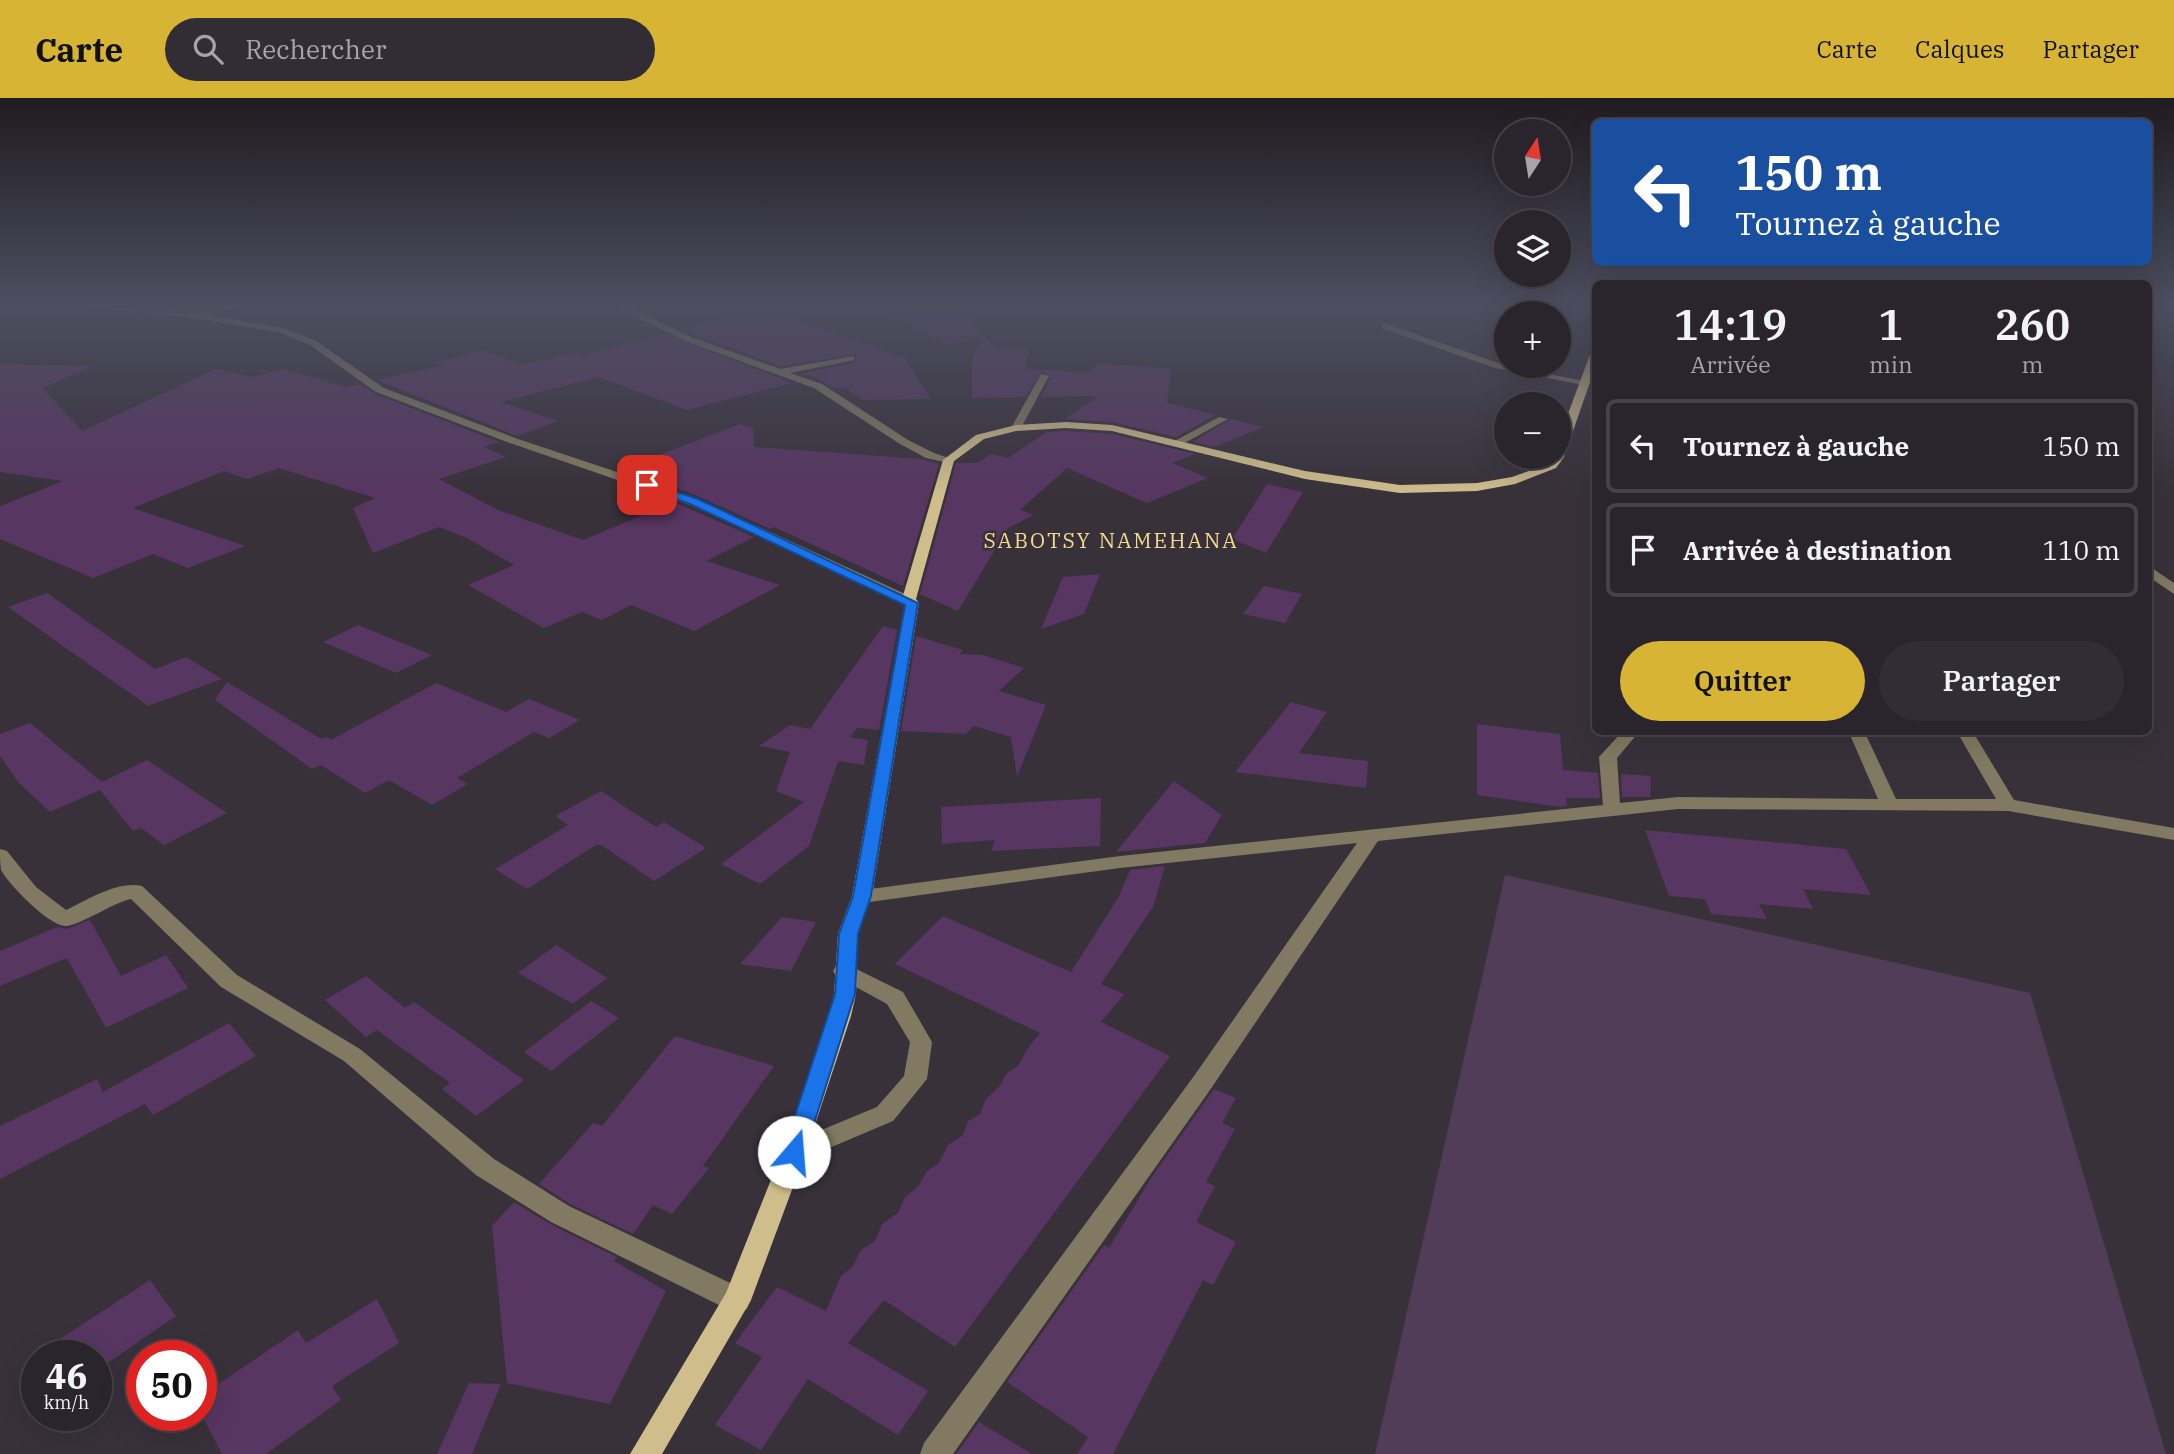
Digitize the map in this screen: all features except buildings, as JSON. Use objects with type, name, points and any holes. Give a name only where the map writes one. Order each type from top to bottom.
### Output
[{"type":"main road","points":[[1571,418],[1589,368]]},
{"type":"main road","points":[[645,1454],[737,1300],[794,1152],[840,1016],[845,994],[844,971],[848,934],[862,896],[912,603],[909,599],[949,460],[980,437],[1016,428],[1066,425],[1112,428],[1305,475],[1400,489],[1477,487],[1515,480],[1544,469]]},
{"type":"street","points":[[349,368],[380,390],[510,440],[694,502],[909,599]]},
{"type":"street","points":[[768,368],[818,386],[904,442],[930,456],[949,460]]},
{"type":"street","points":[[778,372],[797,368]]},
{"type":"street","points":[[1510,368],[1584,382]]},
{"type":"street","points":[[1016,428],[1044,376]]},
{"type":"street","points":[[1177,443],[1223,419]]},
{"type":"street","points":[[2152,572],[2174,590]]},
{"type":"street","points":[[1612,811],[1608,757],[1628,735]]},
{"type":"street","points":[[1858,735],[1889,804]]},
{"type":"street","points":[[1967,735],[2008,805]]},
{"type":"street","points":[[862,896],[1120,862],[1678,803],[2008,805],[2174,834]]},
{"type":"street","points":[[935,1454],[1210,1072],[1372,835]]},
{"type":"street","points":[[0,855],[29,892],[64,919],[110,897],[135,891],[229,981],[352,1055],[485,1167],[560,1214],[737,1300]]},
{"type":"street","points":[[794,1152],[885,1114],[915,1079],[921,1042],[895,998],[844,971]]},
{"type":"shaded area","points":[[1505,875],[2030,993],[2166,1454],[1375,1454]]},
{"type":"district","name":"SABOTSY NAMEHANA","points":[[1111,541]]},
{"type":"route","points":[[647,485],[694,502],[909,599],[912,603],[862,896],[848,934],[844,971],[845,994],[794,1152]]}]
